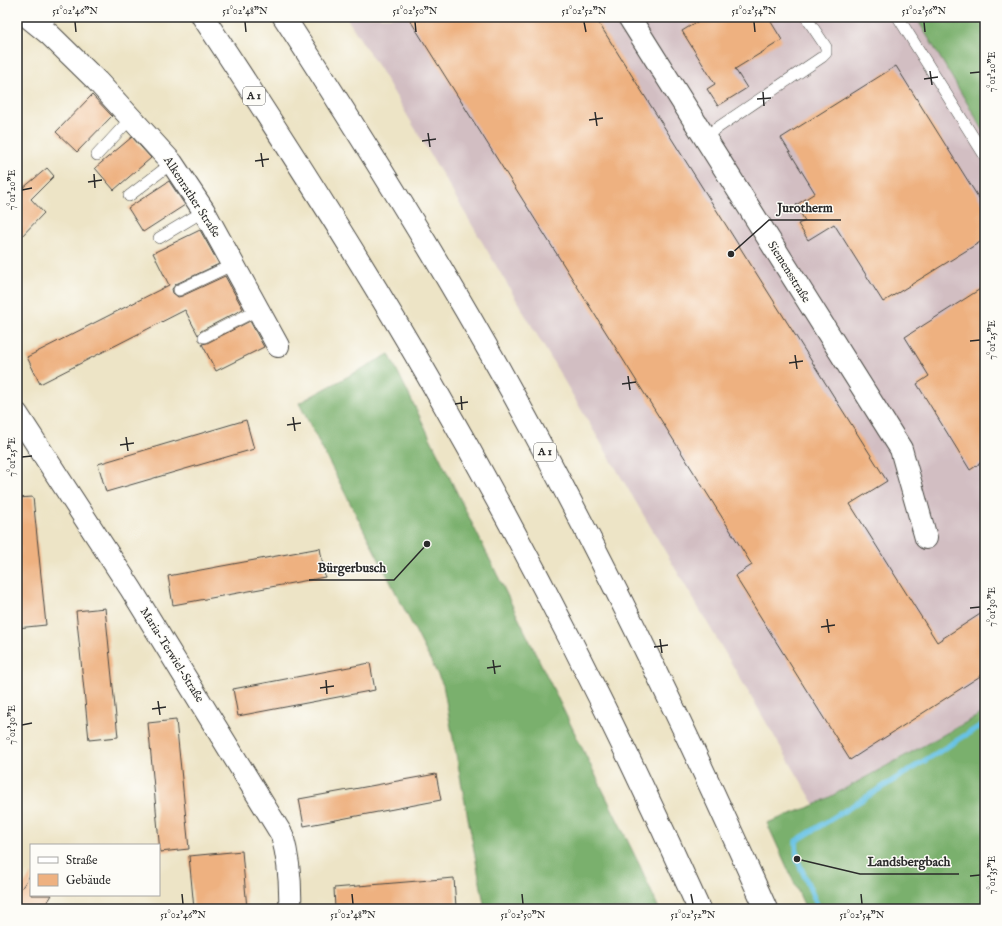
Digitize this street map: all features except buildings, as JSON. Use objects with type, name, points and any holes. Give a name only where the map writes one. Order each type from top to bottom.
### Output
[{"type":"main road","name":"A 1","points":[[203,17],[310,182],[434,386],[554,608],[621,742],[699,909]]},
{"type":"main road","name":"A 1","points":[[284,17],[378,162],[437,260],[537,438],[615,587],[662,683],[766,909]]},
{"type":"main road","name":"Siemensstraße","points":[[630,17],[901,449],[926,538]]},
{"type":"main road","name":"Alkenrather Straße","points":[[40,21],[132,117],[172,163],[204,211],[278,346]]},
{"type":"main road","name":"Maria-Terwiel-Straße","points":[[17,414],[131,589],[282,835],[290,869],[290,909]]},
{"type":"lane","points":[[704,136],[822,58],[826,53],[826,47],[806,17]]},
{"type":"lane","points":[[898,17],[985,156]]},
{"type":"lane","points":[[97,155],[132,117]]},
{"type":"lane","points":[[129,196],[172,163]]},
{"type":"lane","points":[[159,238],[204,211]]},
{"type":"lane","points":[[179,290],[234,264]]},
{"type":"lane","points":[[204,337],[259,309]]},
{"type":"shaded area","points":[[346,17],[916,17],[985,133],[985,712],[815,805],[384,76]]},
{"type":"green space","points":[[916,17],[985,17],[985,133]]},
{"type":"green space","points":[[389,354],[641,868],[659,909],[485,909],[443,685],[299,403]]},
{"type":"green space","points":[[985,712],[985,909],[806,909],[767,823],[815,805]]},
{"type":"waterway","points":[[819,909],[797,859],[796,841],[985,723]]},
{"type":"place","name":"Jurotherm","points":[[731,254]]},
{"type":"place","name":"Bürgerbusch","points":[[427,544]]},
{"type":"place","name":"Landsbergbach","points":[[797,859]]}]
